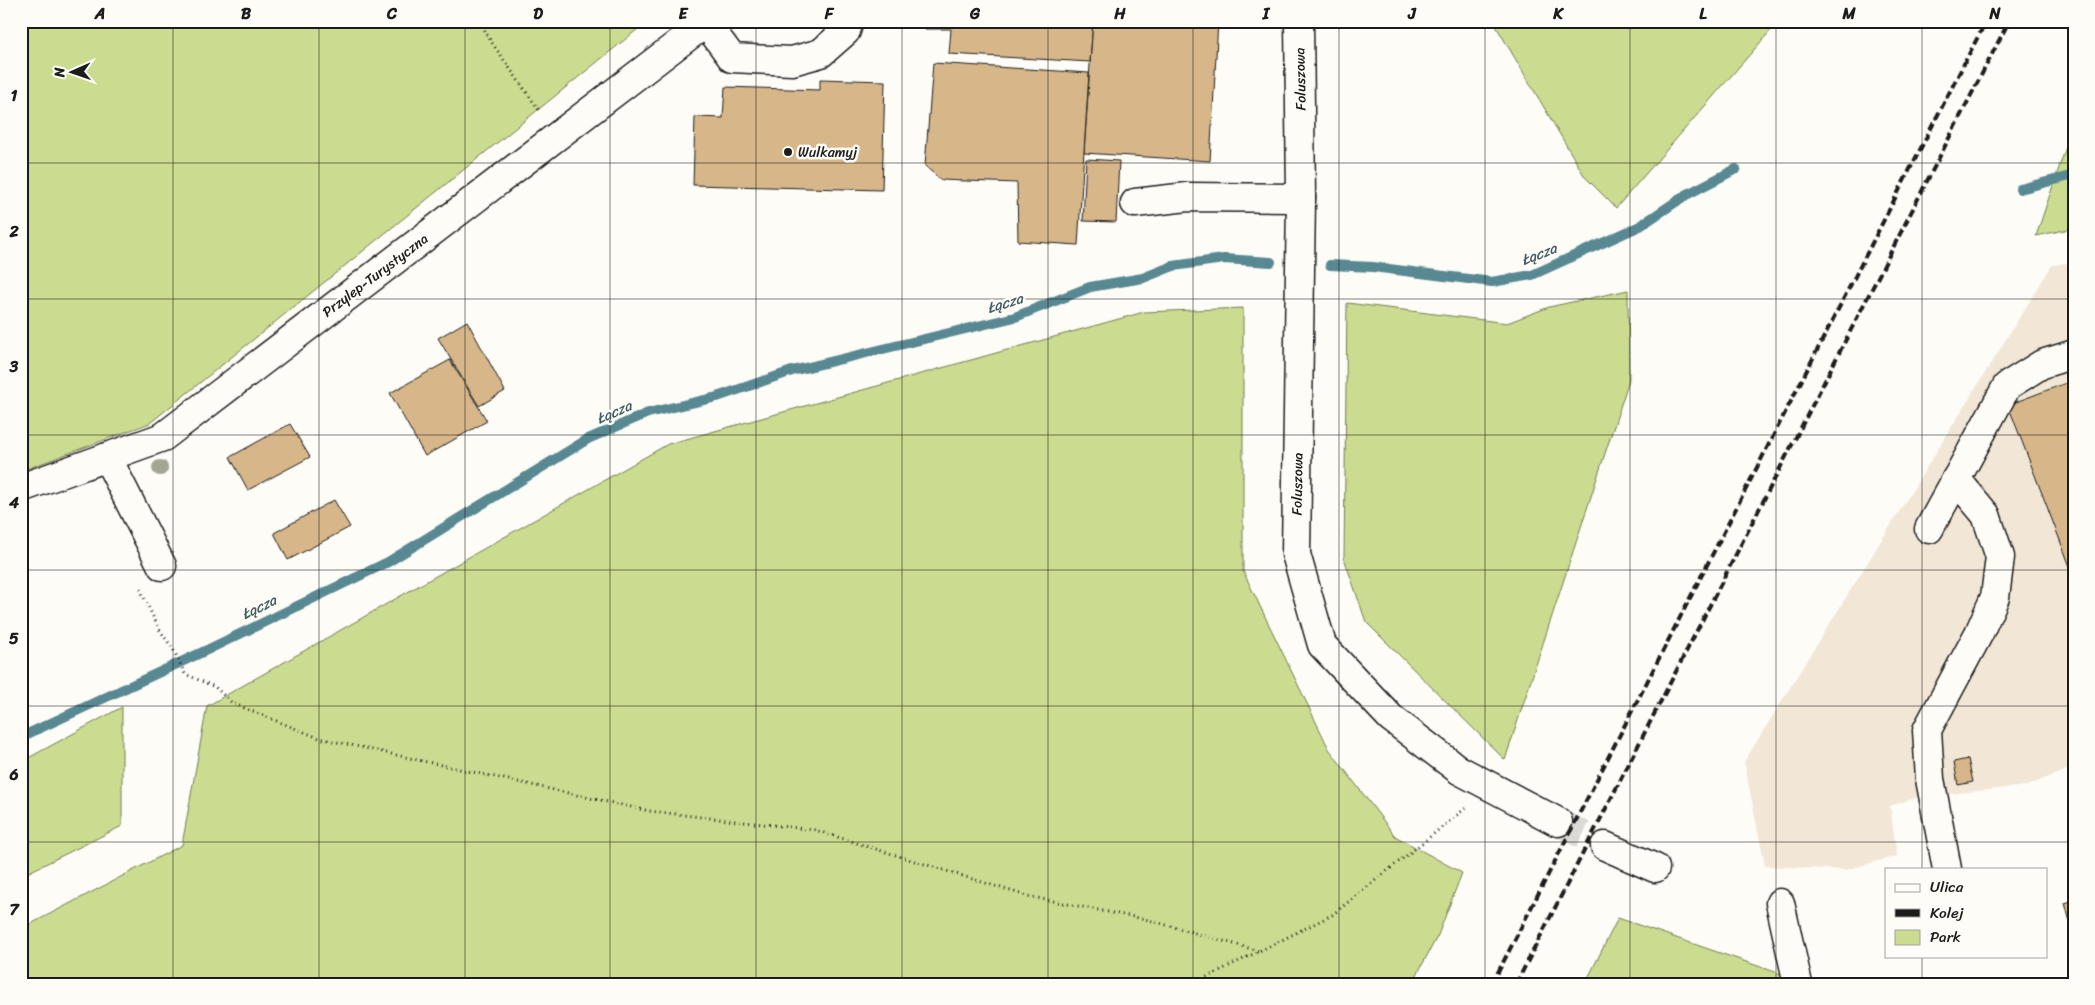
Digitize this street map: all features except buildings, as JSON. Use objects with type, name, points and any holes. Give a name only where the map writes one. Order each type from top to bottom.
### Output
[{"type":"street","points":[[707,22],[732,58],[792,60],[821,53],[846,31],[850,21]]},
{"type":"street","name":"Foluszowa","points":[[1299,21],[1301,198],[1296,554],[1322,644],[1391,718],[1459,770],[1558,822]]},
{"type":"street","name":"Przylep-Turystyczna","points":[[21,488],[163,436],[707,22]]},
{"type":"street","points":[[1136,203],[1187,196],[1301,198]]},
{"type":"street","points":[[1929,530],[2007,386],[2042,364],[2074,354]]},
{"type":"street","points":[[107,457],[162,566]]},
{"type":"street","points":[[1947,868],[1930,779],[1927,730],[1979,632],[1995,597],[2000,557],[1986,514],[1956,479]]},
{"type":"street","points":[[1605,846],[1655,868]]},
{"type":"street","points":[[1780,904],[1798,984]]},
{"type":"path","points":[[480,21],[490,40],[558,136]]},
{"type":"path","points":[[173,649],[185,674],[215,687],[232,703],[320,738],[649,812],[815,830],[1027,896],[1148,920],[1259,951]]},
{"type":"path","points":[[1193,984],[1332,914],[1492,788]]},
{"type":"shaded area","points":[[2074,262],[2074,767],[2027,786],[1918,797],[1890,806],[1897,856],[1845,870],[1765,866],[1744,762],[2052,265]]},
{"type":"green space","points":[[21,21],[648,21],[150,423],[21,471]]},
{"type":"green space","points":[[1493,21],[1779,21],[1616,208],[1585,177]]},
{"type":"green space","points":[[2074,123],[2074,228],[2036,236]]},
{"type":"green space","points":[[1628,290],[1629,380],[1505,760],[1366,622],[1344,558],[1347,303],[1507,323],[1549,307]]},
{"type":"green space","points":[[1243,308],[1243,571],[1329,749],[1395,836],[1462,873],[1438,935],[1412,984],[21,984],[21,929],[182,845],[207,706],[668,444],[1144,312]]},
{"type":"green space","points":[[122,707],[122,826],[21,876],[21,762]]},
{"type":"green space","points":[[1618,918],[1793,978],[1794,984],[1585,984]]},
{"type":"waterway","name":"Łącza","points":[[1330,265],[1373,267],[1492,282],[1532,275],[1640,226],[1686,195],[1736,169]]},
{"type":"waterway","name":"Łącza","points":[[2020,189],[2074,175]]},
{"type":"waterway","name":"Łącza","points":[[21,737],[388,562],[588,439],[648,413],[717,397],[792,371],[1015,317],[1090,287],[1143,278],[1173,266],[1224,259],[1271,262]]},
{"type":"tunnel","points":[[1558,822],[1605,846]]},
{"type":"railway","points":[[1492,984],[1986,21]]},
{"type":"railway","points":[[1516,984],[2009,21]]},
{"type":"place","name":"Wulkamyj","points":[[788,152]]}]
